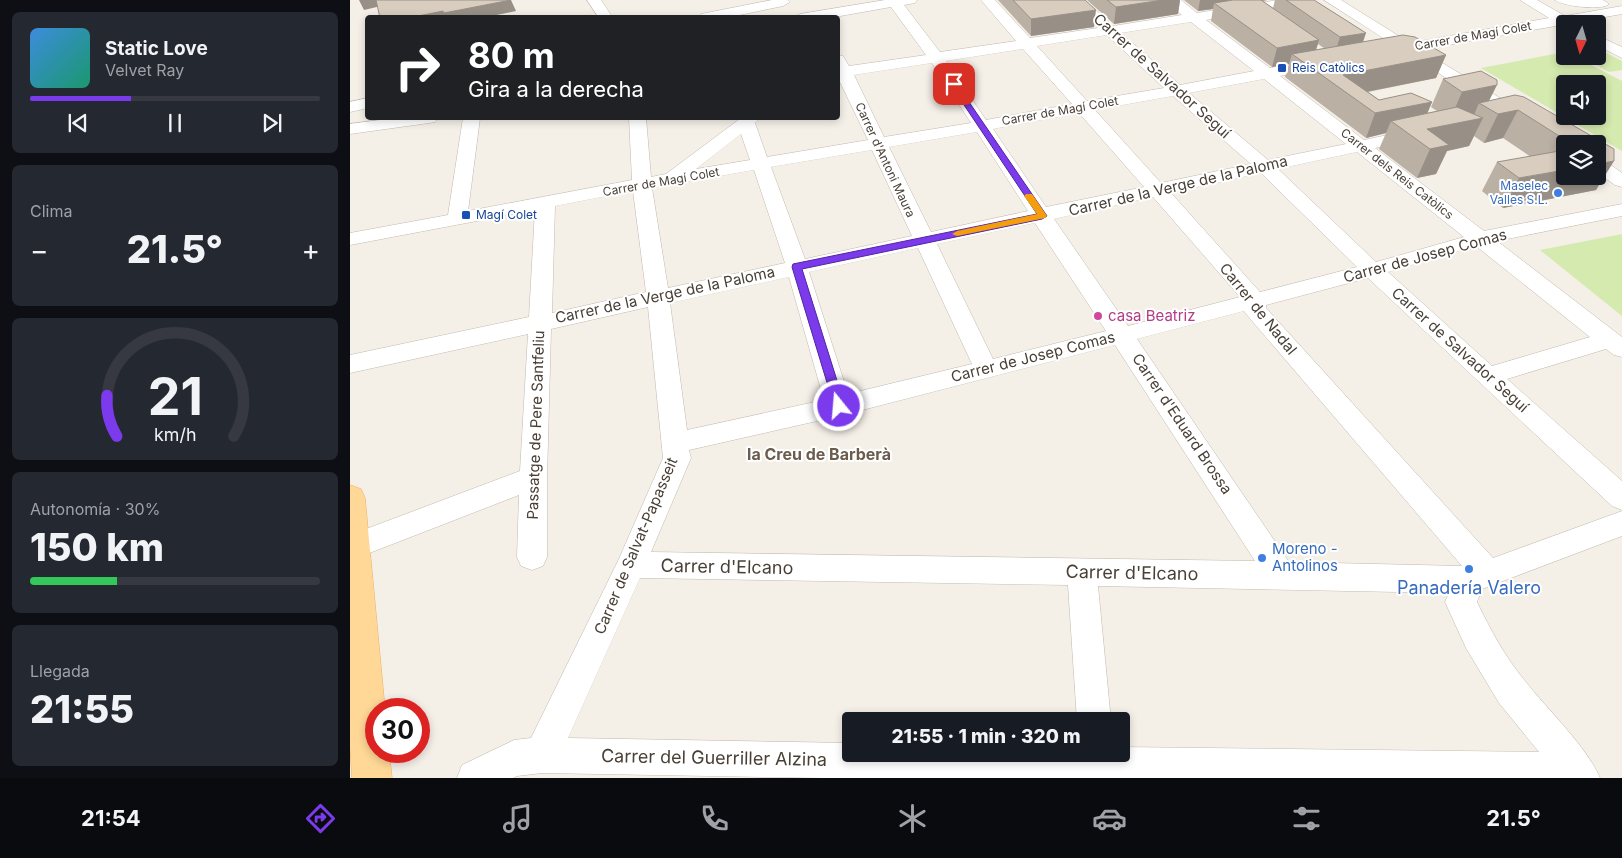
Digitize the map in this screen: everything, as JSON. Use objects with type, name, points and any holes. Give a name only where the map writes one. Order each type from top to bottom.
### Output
[{"type":"main road","points":[[350,498],[372,778]]},
{"type":"street","points":[[594,0],[604,15]]},
{"type":"street","name":"Carrer de Nadal","points":[[988,0],[1255,300],[1255,310],[1481,575]]},
{"type":"street","name":"Carrer de Salvador Seguí","points":[[1076,0],[1264,166],[1372,270],[1622,498]]},
{"type":"street","name":"Carrer dels Reis Catòlics","points":[[1172,0],[1616,344]]},
{"type":"street","points":[[840,68],[1025,43],[1304,0]]},
{"type":"street","points":[[1331,0],[1556,139]]},
{"type":"street","points":[[1527,0],[1556,17]]},
{"type":"street","points":[[1562,0],[1622,8]]},
{"type":"street","points":[[717,15],[794,1],[810,15]]},
{"type":"street","points":[[817,15],[902,1]]},
{"type":"street","name":"Carrer d'Eduard Brossa","points":[[902,1],[981,126],[1123,335],[1281,575]]},
{"type":"street","points":[[1255,8],[1270,18]]},
{"type":"street","name":"Carrer de Magí Colet","points":[[1594,15],[1622,8]]},
{"type":"street","name":"Carrer de Magí Colet","points":[[1379,53],[1556,23]]},
{"type":"street","points":[[1606,45],[1622,54]]},
{"type":"street","name":"Carrer de Magí Colet","points":[[350,239],[642,184],[669,181],[981,126],[1335,61],[1315,51]]},
{"type":"street","name":"Carrer d'Antoni Maura","points":[[840,70],[878,143],[986,369]]},
{"type":"street","points":[[350,107],[365,104]]},
{"type":"street","points":[[1485,119],[1514,113]]},
{"type":"street","points":[[350,129],[415,120]]},
{"type":"street","points":[[456,220],[471,120]]},
{"type":"street","name":"Carrer de Salvat-Papasseit","points":[[542,754],[631,565],[677,458],[658,296],[642,184],[637,120]]},
{"type":"street","points":[[669,181],[748,120],[797,267],[839,406]]},
{"type":"street","name":"Carrer de la Verge de la Paloma","points":[[350,364],[658,296],[1042,216],[1428,131]]},
{"type":"street","points":[[1606,170],[1622,180]]},
{"type":"street","name":"Passatge de Pere Santfeliu","points":[[532,557],[539,322],[546,203]]},
{"type":"street","name":"Carrer de Josep Comas","points":[[675,443],[839,406],[1123,335],[1372,270],[1481,238],[1622,210]]},
{"type":"street","points":[[1487,376],[1616,344]]},
{"type":"street","points":[[354,546],[533,478]]},
{"type":"street","name":"Carrer d'Elcano","points":[[631,565],[1082,573],[1481,575],[1622,523]]},
{"type":"street","points":[[1082,573],[1093,712]]},
{"type":"street","points":[[1481,575],[1461,602],[1476,637],[1511,691],[1580,775]]},
{"type":"street","name":"Carrer del Guerriller Alzina","points":[[475,778],[514,758],[542,754],[670,768],[1098,766],[1580,775]]},
{"type":"green space","points":[[1606,53],[1622,61],[1622,70],[1609,72],[1596,65],[1606,65]]},
{"type":"green space","points":[[1556,54],[1556,65],[1591,65],[1622,81],[1622,151],[1606,142],[1606,135],[1595,135],[1578,125],[1606,125],[1606,75],[1556,75],[1556,112],[1481,68]]},
{"type":"green space","points":[[1622,234],[1622,316],[1540,250]]},
{"type":"building","points":[[376,0],[511,0],[444,13],[443,11],[423,15],[379,15]]},
{"type":"building","points":[[1013,0],[1085,0],[1096,10],[1031,19]]},
{"type":"building","points":[[1107,0],[1163,0],[1116,7]]},
{"type":"building","points":[[1233,0],[1261,0],[1319,40],[1277,48],[1214,3]]},
{"type":"building","points":[[1286,0],[1314,0],[1366,33],[1340,37]]},
{"type":"building","points":[[1403,35],[1415,37],[1446,55],[1343,75],[1379,100],[1411,93],[1432,102],[1375,113],[1292,54]]},
{"type":"building","points":[[1481,71],[1497,80],[1497,85],[1462,92],[1443,79]]},
{"type":"building","points":[[1515,95],[1524,97],[1556,115],[1556,125],[1572,125],[1590,135],[1558,135],[1518,110],[1498,114],[1479,103]]},
{"type":"building","points":[[1457,107],[1483,118],[1427,129],[1449,145],[1430,149],[1391,121]]},
{"type":"building","points":[[1606,144],[1614,149],[1614,161],[1606,162]]},
{"type":"building","points":[[1556,152],[1556,172],[1519,178],[1497,162]]},
{"type":"slow traffic","points":[[957,234],[1042,216],[1029,196]]},
{"type":"place","name":"Reis Catòlics","points":[[1282,68]]},
{"type":"place","name":"Maselec Valles S.L.","points":[[1558,193]]},
{"type":"place","name":"Magí Colet","points":[[466,215]]},
{"type":"place","name":"casa Beatriz","points":[[1098,316]]},
{"type":"place","name":"Moreno - Antolinos","points":[[1262,558]]},
{"type":"place","name":"Panadería Valero","points":[[1469,569]]},
{"type":"district","name":"la Creu de Barberà","points":[[819,454]]},
{"type":"route","points":[[839,406],[797,267],[1042,216],[954,84]]}]
